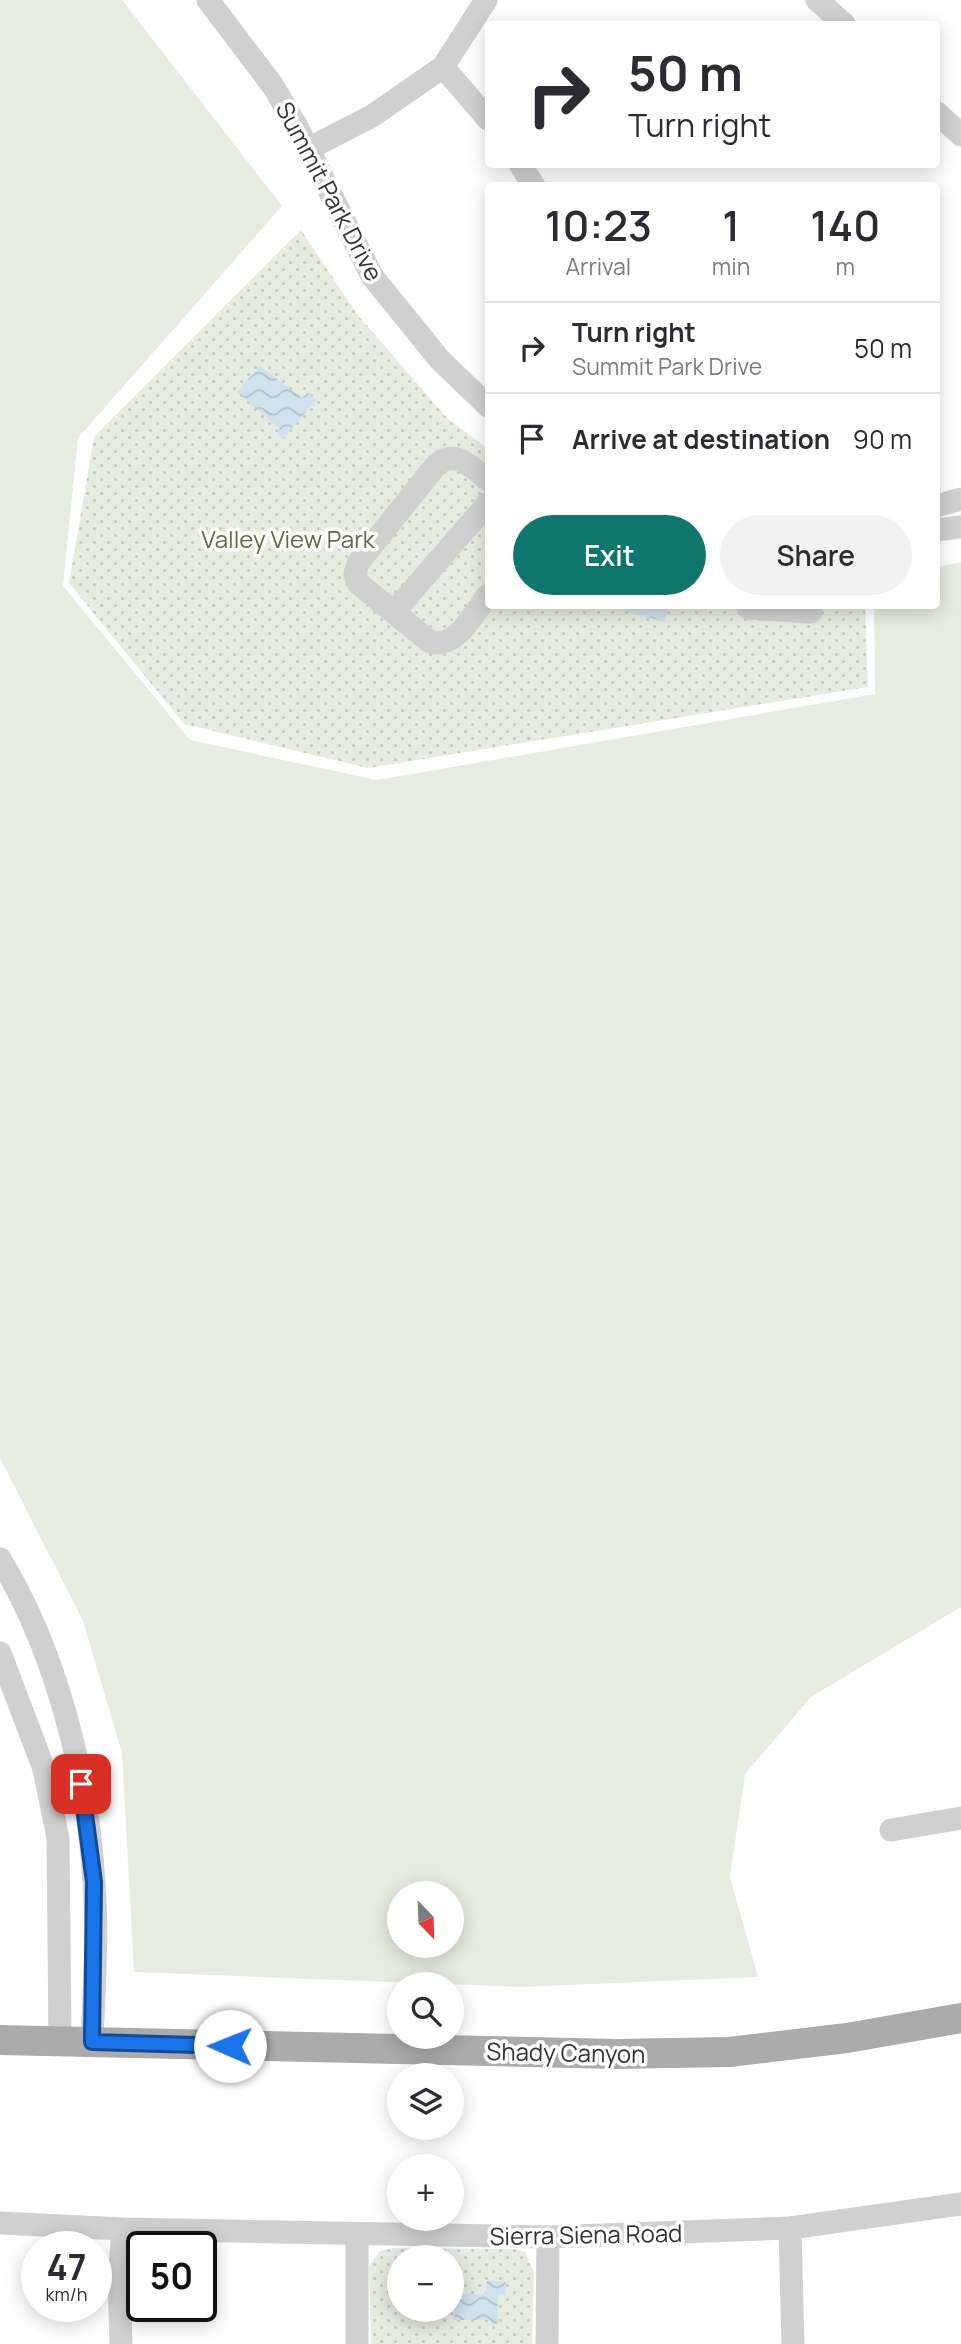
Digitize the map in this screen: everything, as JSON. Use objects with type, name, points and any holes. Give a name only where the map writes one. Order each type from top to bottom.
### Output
[{"type":"main road","name":"Shady Canyon","points":[[0,2040],[616,2054],[729,2052],[847,2038],[961,2018]]},
{"type":"street","name":"Summit Park Drive","points":[[208,0],[273,86],[372,276],[440,360],[485,403]]},
{"type":"street","points":[[308,149],[372,116],[443,67],[486,0]]},
{"type":"street","points":[[817,0],[841,21]]},
{"type":"street","points":[[443,67],[485,116]]},
{"type":"street","points":[[940,116],[961,135]]},
{"type":"street","points":[[485,479],[458,457],[446,457],[437,464],[358,563],[355,574],[358,583],[430,642],[440,645],[451,642],[485,600]]},
{"type":"street","points":[[940,505],[961,499]]},
{"type":"street","points":[[394,612],[485,506]]},
{"type":"street","points":[[940,530],[961,527]]},
{"type":"street","points":[[764,609],[811,612]]},
{"type":"street","points":[[0,1559],[57,1687],[86,1810],[94,1882],[92,2042]]},
{"type":"street","points":[[0,1653],[44,1769],[58,1838],[60,2041]]},
{"type":"street","points":[[891,1830],[961,1818]]},
{"type":"street","name":"Sierra Siena Road","points":[[0,2223],[123,2229],[548,2237],[790,2228],[961,2204]]},
{"type":"street","points":[[790,2228],[793,2344]]},
{"type":"street","points":[[121,2344],[119,2278],[123,2229]]},
{"type":"street","points":[[356,2234],[357,2344]]},
{"type":"street","points":[[547,2344],[548,2237]]},
{"type":"green space","points":[[0,0],[122,0],[282,206],[78,438],[63,586],[190,740],[377,780],[875,694],[874,609],[940,609],[940,566],[961,562],[961,1607],[811,1697],[745,1774],[730,1877],[758,1977],[520,1987],[464,1985],[464,1972],[387,1972],[387,1982],[134,1972],[122,1753],[83,1621],[0,1458]]},
{"type":"green space","name":"Valley View Park","points":[[301,230],[357,314],[447,418],[485,447],[485,609],[865,609],[868,687],[368,768],[184,724],[69,583],[94,437]]},
{"type":"green space","points":[[387,2249],[387,2322],[464,2322],[464,2249],[516,2249],[525,2252],[534,2272],[532,2344],[371,2344],[369,2266],[380,2251]]},
{"type":"water","points":[[260,366],[302,398],[308,392],[316,400],[283,439],[277,434],[280,429],[237,392]]},
{"type":"water","points":[[622,609],[667,609],[665,622]]},
{"type":"water","points":[[487,2281],[506,2282],[506,2295],[498,2295],[498,2325],[491,2325],[490,2320],[464,2320],[464,2294],[486,2294]]},
{"type":"route","points":[[81,1784],[94,1882],[96,1943],[92,2042],[230,2046]]}]
